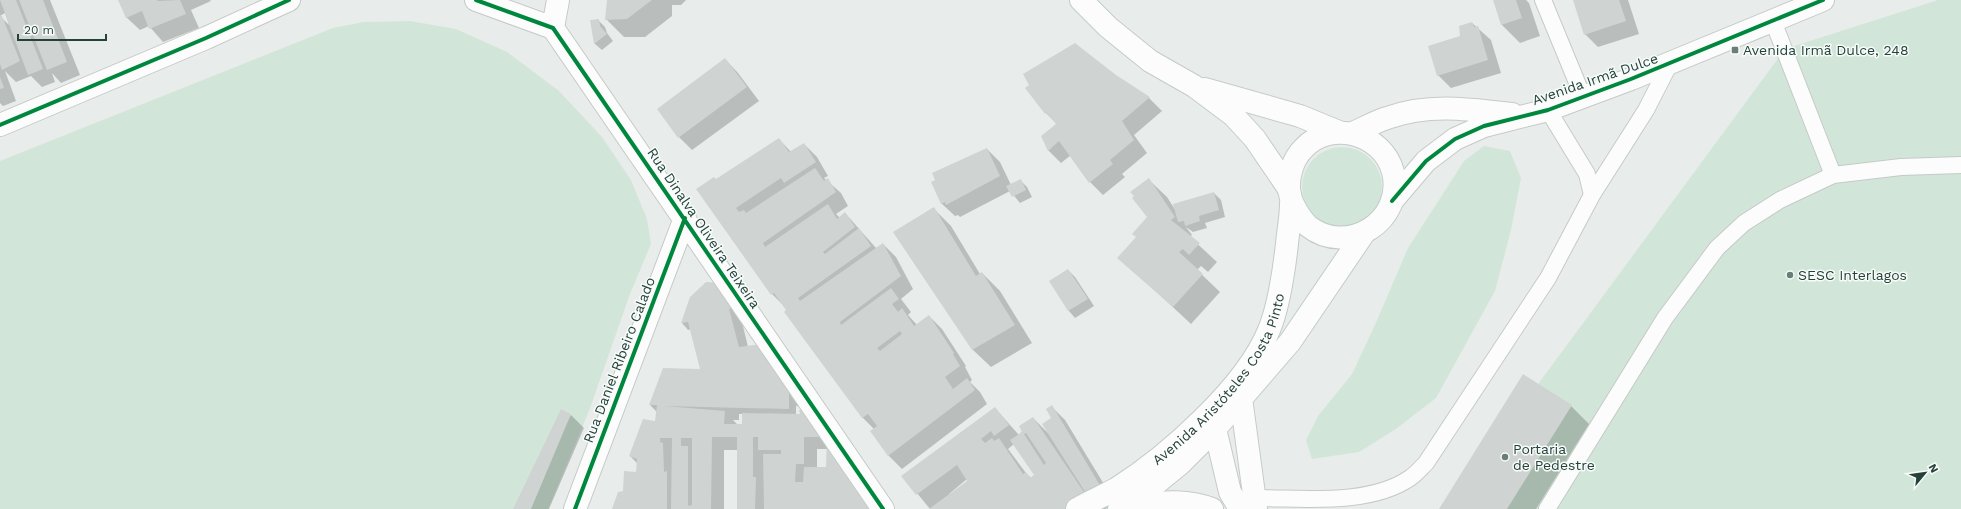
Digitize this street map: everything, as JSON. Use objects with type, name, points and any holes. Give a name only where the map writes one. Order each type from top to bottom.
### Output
[{"type":"street","points":[[0,125],[191,44],[289,0]]},
{"type":"street","points":[[476,0],[553,28],[558,0]]},
{"type":"street","points":[[1081,0],[1108,28],[1150,61],[1194,86],[1234,116],[1255,139],[1290,195],[1298,216],[1309,226],[1321,234],[1336,238],[1350,237],[1364,233],[1376,225],[1386,214],[1392,201],[1394,187],[1393,172],[1379,147],[1367,139],[1300,116],[1194,86]]},
{"type":"street","name":"Avenida Irmã Dulce","points":[[1392,201],[1426,161],[1455,139],[1484,126],[1548,110],[1669,65],[1773,21],[1792,6],[1823,0]]},
{"type":"street","name":"Rua Dinalva Oliveira Teixeira","points":[[553,28],[685,218],[882,509]]},
{"type":"street","name":"Avenida Irmã Dulce","points":[[1346,133],[1408,111],[1432,108],[1460,108],[1521,116]]},
{"type":"street","points":[[1290,195],[1290,175],[1294,161],[1302,150],[1313,140],[1326,134],[1346,133]]},
{"type":"street","name":"Avenida Aristóteles Costa Pinto","points":[[1121,507],[1153,486],[1180,464],[1256,356],[1270,329],[1286,253],[1290,195]]},
{"type":"street","name":"Rua Daniel Ribeiro Calado","points":[[575,509],[685,218]]},
{"type":"street","name":"Avenida Aristóteles Costa Pinto","points":[[1076,509],[1115,489],[1242,398],[1290,342],[1364,233]]},
{"type":"street","points":[[1242,398],[1250,505]]},
{"type":"street","points":[[1212,420],[1230,492],[1250,505]]},
{"type":"street","points":[[1121,507],[1177,501],[1200,504],[1212,509]]},
{"type":"lane","points":[[1544,0],[1583,97]]},
{"type":"lane","points":[[1773,21],[1833,175]]},
{"type":"lane","name":"Avenida Irmã Dulce","points":[[1250,505],[1366,495],[1393,487],[1411,478],[1426,463],[1548,278],[1592,195],[1646,110],[1669,65]]},
{"type":"lane","points":[[1548,110],[1587,174],[1592,195]]},
{"type":"lane","points":[[1547,509],[1665,318],[1717,248],[1744,223],[1780,200],[1833,175],[1901,167],[1961,165]]},
{"type":"green space","name":"SESC Interlagos","points":[[1938,0],[1961,0],[1961,509],[1446,509],[1785,49]]},
{"type":"green space","points":[[410,21],[456,29],[507,52],[559,91],[602,137],[631,180],[647,219],[651,244],[630,294],[589,411],[548,509],[0,509],[0,161],[333,28],[364,22]]},
{"type":"green space","points":[[1484,146],[1510,151],[1521,178],[1511,230],[1495,291],[1436,398],[1396,429],[1359,452],[1312,459],[1306,440],[1318,416],[1352,374],[1408,248],[1464,161]]},
{"type":"green space","points":[[1342,147],[1357,150],[1370,159],[1379,172],[1382,187],[1379,202],[1370,215],[1357,224],[1342,227],[1327,224],[1314,215],[1305,202],[1302,187],[1305,172],[1314,159],[1327,150]]},
{"type":"building","points":[[0,0],[16,0],[43,69],[28,75]]},
{"type":"building","points":[[19,0],[43,0],[67,62],[47,70]]},
{"type":"building","points":[[118,0],[180,0],[186,14],[149,29],[142,11],[126,18]]},
{"type":"building","points":[[607,0],[652,0],[627,19],[605,20]]},
{"type":"building","points":[[1493,0],[1516,0],[1522,18],[1501,25]]},
{"type":"building","points":[[1573,0],[1619,0],[1626,21],[1584,35]]},
{"type":"building","points":[[0,16],[2,16],[20,61],[2,70],[0,64]]},
{"type":"building","points":[[599,19],[600,26],[607,34],[594,44],[590,20]]},
{"type":"building","points":[[1472,22],[1474,27],[1478,26],[1488,60],[1437,76],[1428,46],[1460,36],[1459,26]]},
{"type":"building","points":[[1075,43],[1116,75],[1150,97],[1122,121],[1134,140],[1110,160],[1113,164],[1089,183],[1059,141],[1048,151],[1041,136],[1056,124],[1046,112],[1045,114],[1025,88],[1029,85],[1023,74]]},
{"type":"building","points":[[725,58],[747,87],[678,138],[657,109]]},
{"type":"building","points":[[0,77],[4,88],[0,89]]},
{"type":"building","points":[[779,138],[789,152],[804,143],[816,162],[784,183],[781,178],[736,208],[739,212],[744,210],[746,213],[815,168],[824,181],[828,178],[836,192],[763,243],[765,247],[828,204],[837,219],[845,212],[855,227],[823,252],[825,254],[859,228],[871,246],[798,298],[800,301],[883,243],[901,276],[840,322],[841,325],[891,288],[899,299],[892,304],[898,312],[902,308],[914,326],[929,315],[954,353],[953,354],[960,366],[945,377],[953,389],[967,378],[975,390],[888,456],[870,431],[877,426],[868,414],[862,418],[784,312],[786,310],[774,293],[771,295],[696,189],[714,177],[716,179]],"holes":[[[900,331],[902,334],[880,351],[877,348]]]},
{"type":"building","points":[[987,148],[1000,176],[946,205],[945,202],[941,204],[931,182],[935,180],[932,173]]},
{"type":"building","points":[[1149,178],[1175,217],[1171,220],[1200,243],[1189,255],[1183,249],[1179,252],[1203,274],[1173,307],[1117,258],[1136,237],[1132,234],[1147,217],[1132,198],[1134,196],[1130,192]]},
{"type":"building","points":[[1021,179],[1026,190],[1012,197],[1006,186]]},
{"type":"building","points":[[1214,192],[1219,210],[1199,216],[1200,221],[1185,226],[1184,221],[1178,222],[1173,204]]},
{"type":"building","points":[[934,207],[976,276],[982,272],[1015,325],[972,350],[893,232]]},
{"type":"building","points":[[1068,269],[1088,299],[1068,311],[1049,281]]},
{"type":"building","points":[[706,282],[720,283],[736,306],[729,309],[739,347],[762,344],[797,394],[789,393],[789,409],[664,406],[725,411],[724,424],[742,424],[742,413],[800,414],[799,410],[808,410],[827,437],[877,509],[764,509],[763,454],[781,454],[781,450],[758,450],[758,437],[753,437],[753,477],[756,477],[755,509],[737,509],[737,437],[712,437],[711,509],[671,509],[672,438],[660,438],[660,442],[663,443],[664,472],[667,471],[667,509],[612,509],[618,492],[623,491],[624,471],[636,472],[637,459],[629,456],[643,419],[655,421],[657,405],[649,405],[663,368],[700,369],[688,322],[681,323],[690,297]],"holes":[[[804,437],[827,437],[826,467],[804,467],[803,482],[795,482],[796,464],[804,464]],[[681,438],[692,438],[692,505],[688,506],[688,446],[681,446]]]},
{"type":"building","name":"Portaria de Pedestre","points":[[1523,374],[1572,405],[1507,509],[1439,509]]},
{"type":"building","points":[[1052,405],[1104,491],[1089,498],[1042,424],[1051,418],[1046,409]]},
{"type":"building","points":[[995,407],[1009,425],[994,436],[991,431],[981,439],[985,443],[992,438],[994,441],[999,438],[1023,474],[1026,472],[1030,478],[1034,475],[1010,440],[1022,432],[1019,426],[1033,417],[1088,498],[1065,509],[929,509],[967,481],[957,465],[916,495],[901,476]],"holes":[[[1026,433],[1046,463],[1044,465],[1024,434]]]},
{"type":"building","points":[[561,409],[571,414],[531,509],[513,509]]},
{"type":"cycle path","points":[[0,125],[206,38],[289,0]]},
{"type":"cycle path","points":[[476,0],[553,28],[883,509]]},
{"type":"cycle path","points":[[1392,201],[1426,161],[1455,139],[1484,126],[1548,110],[1631,79],[1823,0]]},
{"type":"cycle path","points":[[575,509],[685,218]]},
{"type":"place","name":"Avenida Irmã Dulce, 248","points":[[1735,50]]},
{"type":"place","name":"SESC Interlagos","points":[[1790,275]]},
{"type":"place","name":"Portaria de Pedestre","points":[[1505,457]]}]
